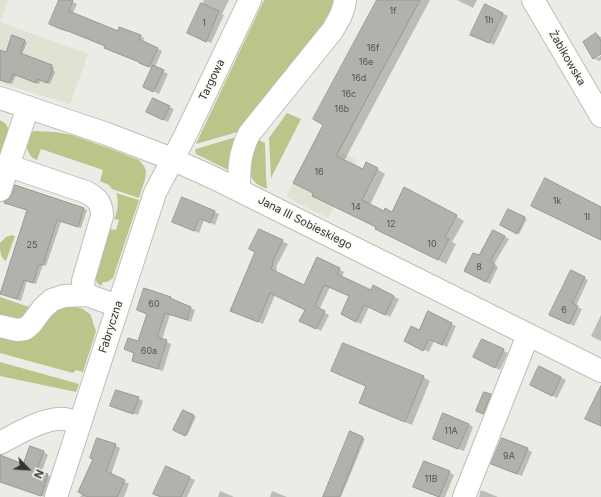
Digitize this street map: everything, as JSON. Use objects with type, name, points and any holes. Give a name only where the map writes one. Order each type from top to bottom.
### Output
[{"type":"street","name":"Targowa","points":[[172,159],[186,134],[250,0]]},
{"type":"street","points":[[239,190],[241,154],[249,134],[332,31],[343,12],[345,0]]},
{"type":"street","name":"Żabikowska","points":[[533,0],[599,107]]},
{"type":"street","name":"Jana III Sobieskiego","points":[[0,98],[107,134],[172,159],[239,190],[601,371]]},
{"type":"street","points":[[0,190],[28,107]]},
{"type":"street","name":"Fabryczna","points":[[56,497],[155,193],[172,159]]},
{"type":"street","points":[[9,166],[86,192],[99,202],[102,207],[102,216],[83,281],[84,291],[87,295]]},
{"type":"street","points":[[0,326],[17,330],[25,329],[52,300],[64,296],[87,295],[118,306]]},
{"type":"street","points":[[464,497],[528,335]]},
{"type":"street","points":[[0,443],[36,425],[51,420],[65,419],[80,424]]},
{"type":"shaded area","points":[[0,0],[8,0],[0,22]]},
{"type":"shaded area","points":[[0,22],[88,54],[70,104],[0,83]]},
{"type":"shaded area","points":[[323,143],[356,160],[328,218],[286,197],[313,144]]},
{"type":"green space","points":[[264,0],[336,0],[333,12],[241,131],[196,144]]},
{"type":"green space","points":[[287,113],[301,119],[271,178],[269,138]]},
{"type":"green space","points":[[0,120],[6,124],[9,130],[0,165]]},
{"type":"green space","points":[[34,131],[55,132],[72,135],[139,160],[146,171],[139,198],[112,189],[109,185],[100,181],[103,170],[41,149],[37,160],[33,158],[28,151],[27,142],[30,134]]},
{"type":"green space","points":[[236,137],[231,152],[230,171],[196,154],[196,149]]},
{"type":"green space","points":[[257,140],[265,143],[267,189],[260,186],[251,177],[250,161]]},
{"type":"green space","points":[[116,193],[139,200],[113,278],[107,282],[103,282],[101,286],[97,283],[94,275],[110,229],[116,230],[119,220],[114,219],[118,206]]},
{"type":"green space","points":[[12,235],[15,236],[6,261],[1,256],[0,243],[6,237]]},
{"type":"green space","points":[[0,297],[32,308],[31,311],[17,321],[0,316]]},
{"type":"green space","points":[[73,306],[83,309],[90,314],[96,331],[83,372],[76,370],[73,373],[0,353],[0,335],[20,341],[29,340],[40,332],[47,317],[59,307]]},
{"type":"green space","points":[[0,362],[79,384],[76,392],[0,376]]},
{"type":"building","points":[[59,0],[73,0],[69,11],[118,31],[119,27],[141,35],[139,39],[158,48],[149,67],[104,48],[105,46],[49,24]]},
{"type":"building","points":[[377,0],[420,0],[336,156],[363,169],[366,162],[378,168],[362,200],[384,211],[385,208],[392,212],[404,187],[457,215],[445,237],[449,239],[438,260],[375,229],[376,227],[312,196],[313,193],[293,183],[323,125],[313,119]]},
{"type":"building","points":[[201,3],[219,11],[206,42],[187,33]]},
{"type":"building","points":[[485,4],[503,13],[489,43],[470,35]]},
{"type":"building","points":[[596,33],[601,41],[601,54],[593,59],[583,42]]},
{"type":"building","points":[[12,35],[25,40],[20,53],[52,65],[51,68],[53,69],[47,83],[37,79],[36,83],[13,74],[9,83],[0,80],[0,50],[6,52]]},
{"type":"building","points":[[153,65],[164,70],[153,92],[143,87]]},
{"type":"building","points":[[153,98],[170,106],[163,120],[146,112]]},
{"type":"building","points":[[545,178],[601,207],[601,240],[531,206]]},
{"type":"building","points":[[15,185],[84,208],[78,227],[57,220],[43,265],[39,264],[33,283],[24,280],[17,299],[0,294],[27,210],[4,203],[9,199]]},
{"type":"building","points":[[182,197],[215,211],[210,223],[199,218],[194,231],[172,222]]},
{"type":"building","points":[[508,209],[525,217],[517,234],[500,225]]},
{"type":"building","points":[[259,229],[283,240],[272,263],[271,269],[304,285],[317,257],[340,268],[337,274],[371,290],[373,285],[394,296],[385,315],[364,305],[356,322],[341,314],[349,296],[324,285],[315,306],[325,311],[316,329],[299,321],[305,310],[270,293],[258,322],[230,311],[255,252],[249,249]]},
{"type":"building","points":[[493,230],[505,236],[490,261],[495,264],[486,282],[464,271],[473,253],[479,255]]},
{"type":"building","points":[[571,270],[585,277],[572,303],[578,306],[569,324],[549,315]]},
{"type":"building","points":[[144,288],[171,297],[170,298],[191,307],[187,320],[165,313],[157,337],[167,340],[158,369],[132,361],[134,353],[124,349],[128,338],[138,341],[147,314],[137,310]]},
{"type":"building","points":[[428,311],[452,323],[442,345],[429,339],[423,351],[404,341],[411,326],[419,330]]},
{"type":"building","points":[[482,339],[504,349],[495,368],[473,357]]},
{"type":"building","points":[[343,343],[424,376],[405,422],[359,403],[366,386],[331,371]]},
{"type":"building","points":[[539,366],[561,377],[552,396],[530,385]]},
{"type":"building","points":[[601,386],[601,426],[585,419]]},
{"type":"building","points":[[116,390],[139,397],[133,414],[110,406]]},
{"type":"building","points":[[484,392],[491,394],[483,414],[476,411]]},
{"type":"building","points":[[183,410],[194,415],[185,436],[173,430]]},
{"type":"building","points":[[443,413],[469,424],[458,449],[433,439]]},
{"type":"building","points":[[350,431],[363,437],[344,486],[339,497],[323,497]]},
{"type":"building","points":[[97,438],[116,444],[106,471],[125,480],[117,497],[88,497],[78,492],[93,459],[90,458]]},
{"type":"building","points":[[502,438],[528,448],[517,474],[491,464]]},
{"type":"building","points":[[30,446],[44,451],[37,470],[48,474],[41,496],[0,482],[0,455],[23,464]]},
{"type":"building","points":[[424,461],[450,471],[439,497],[413,487]]},
{"type":"building","points":[[166,466],[190,477],[181,497],[161,497],[153,494]]}]
